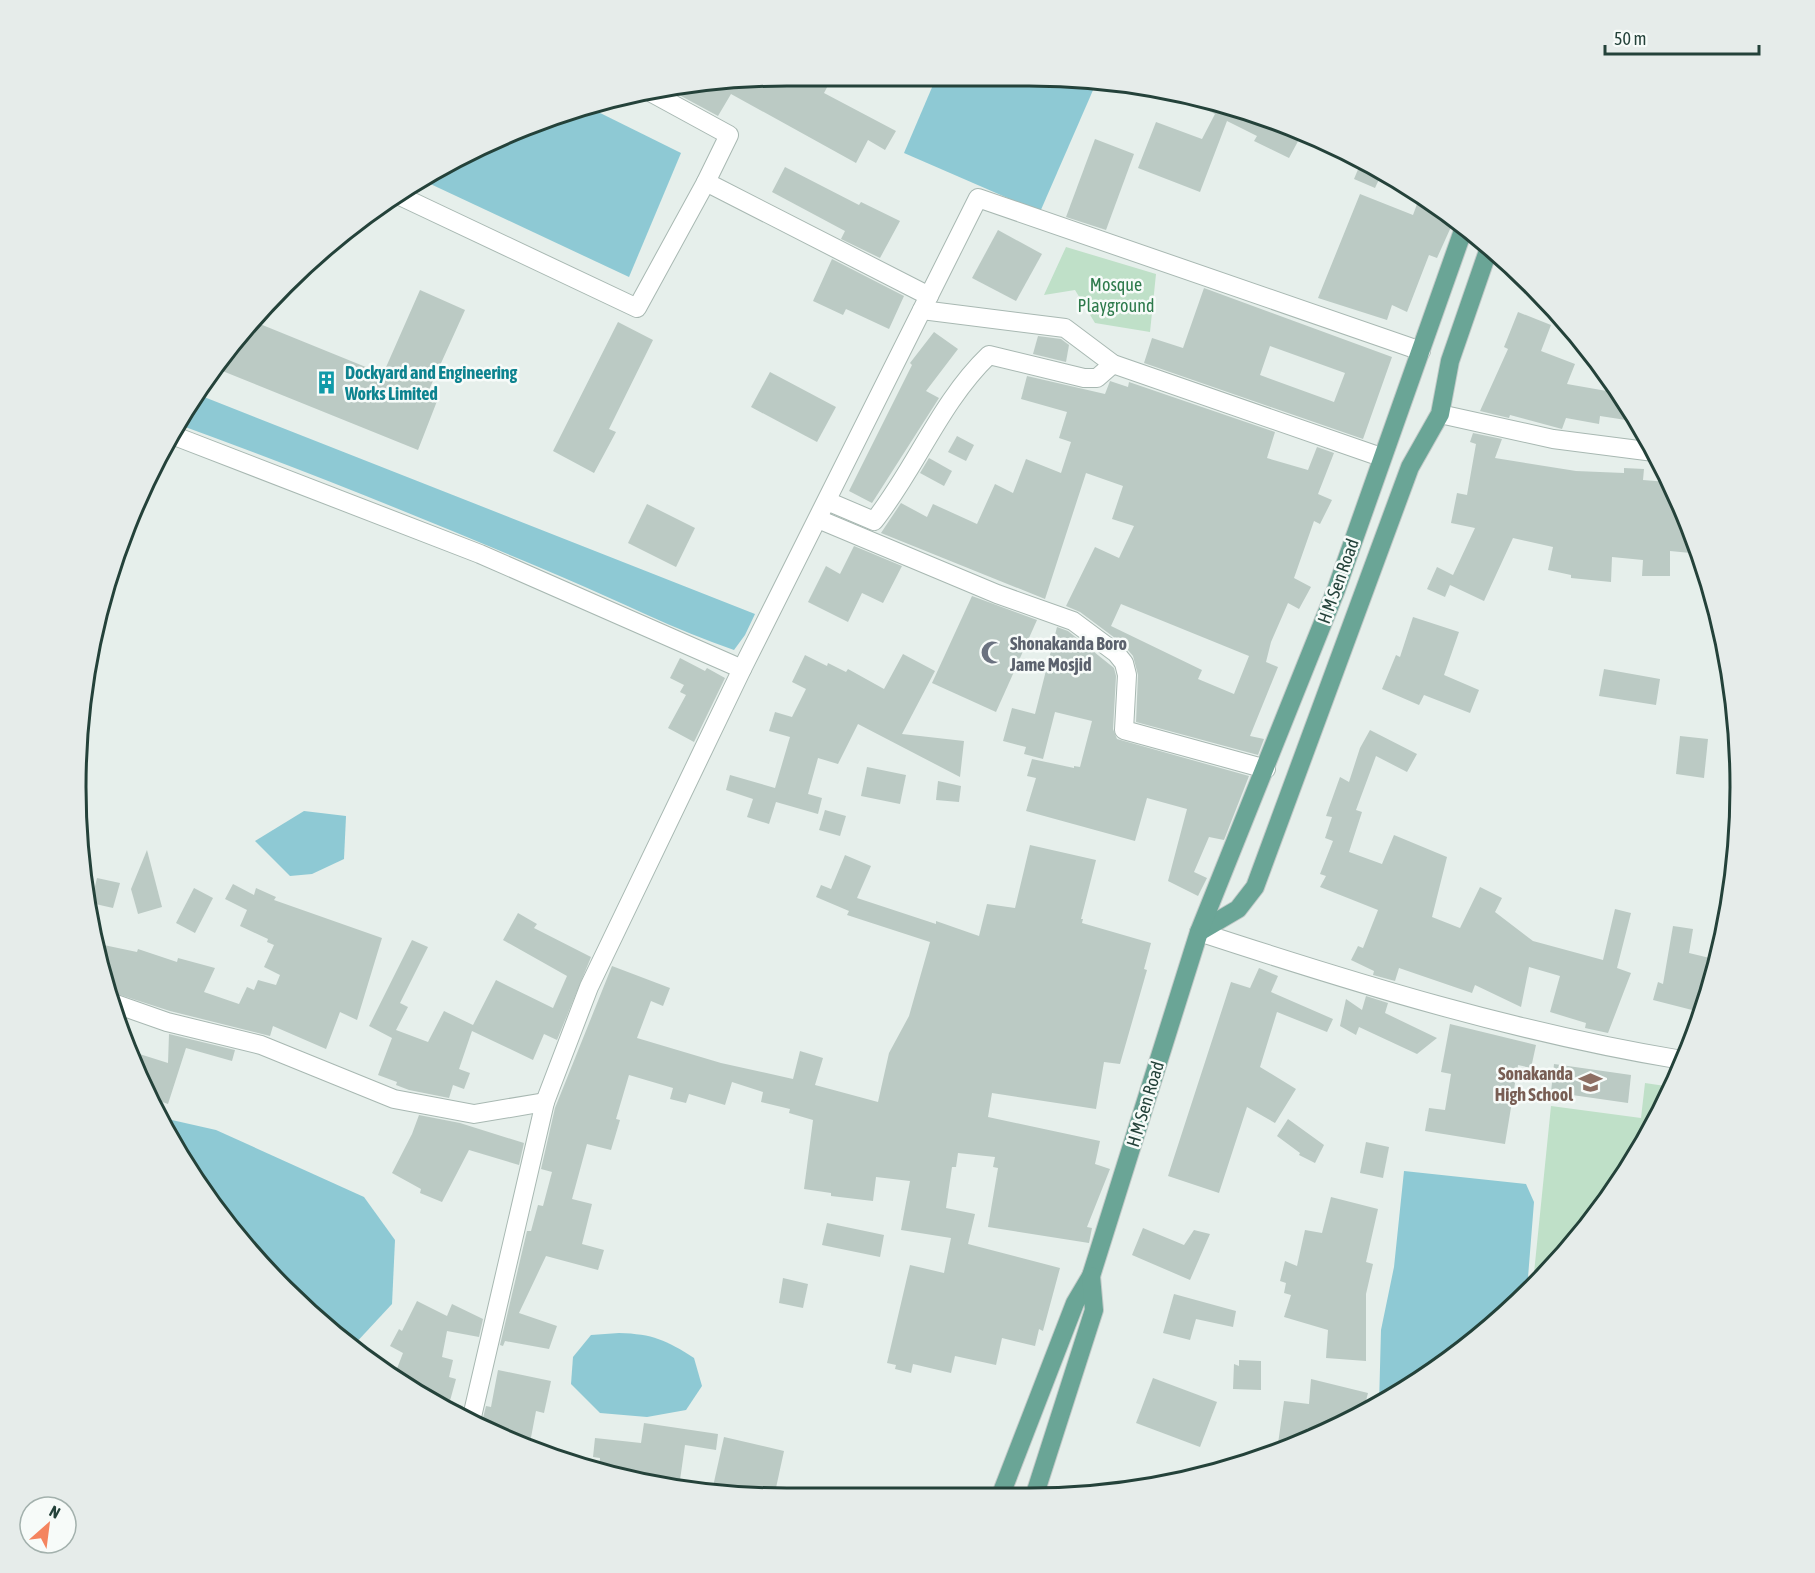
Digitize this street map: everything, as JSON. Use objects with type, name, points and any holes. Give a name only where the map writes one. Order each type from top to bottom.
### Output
[{"type":"main road","name":"H M Sen Road","points":[[1003,1488],[1075,1303],[1091,1276],[1199,932],[1336,590],[1381,457],[1461,235]]},
{"type":"main road","name":"H M Sen Road","points":[[1199,932],[1238,909],[1255,887],[1410,467],[1440,414],[1450,361],[1486,255]]},
{"type":"main road","name":"H M Sen Road","points":[[1037,1488],[1094,1310],[1091,1276]]},
{"type":"street","points":[[405,199],[637,308],[729,135],[660,97]]},
{"type":"street","points":[[706,182],[926,303],[1065,328],[1113,364],[1381,457]]},
{"type":"street","points":[[473,1413],[545,1102],[589,987],[742,669],[978,198],[1421,351]]},
{"type":"street","points":[[826,501],[874,521],[971,372],[989,355],[1084,378],[1097,378],[1113,364]]},
{"type":"street","points":[[1440,414],[1553,439],[1644,451]]},
{"type":"street","points":[[178,437],[480,554],[742,669]]},
{"type":"street","points":[[818,519],[997,594],[1073,621],[1122,659],[1127,675],[1124,730],[1266,768]]},
{"type":"street","points":[[1199,932],[1422,1003],[1612,1049],[1674,1059]]},
{"type":"street","points":[[121,1006],[167,1022],[261,1045],[394,1099],[474,1114],[545,1102]]},
{"type":"green space","name":"Mosque Playground","points":[[1066,247],[1156,274],[1150,332],[1095,323],[1075,290],[1044,295]]},
{"type":"green space","points":[[1645,1083],[1662,1086],[1636,1137],[1611,1176],[1585,1213],[1534,1272],[1551,1106],[1641,1118]]},
{"type":"water","points":[[933,86],[1094,89],[1040,212],[904,153]]},
{"type":"water","points":[[597,112],[681,153],[629,277],[429,183],[518,139]]},
{"type":"water","points":[[204,397],[755,614],[745,635],[734,650],[419,517],[185,427]]},
{"type":"water","points":[[304,811],[346,816],[344,859],[312,874],[290,876],[255,841]]},
{"type":"water","points":[[170,1120],[216,1130],[364,1197],[395,1240],[392,1304],[358,1341],[324,1314],[259,1249],[230,1213],[204,1176]]},
{"type":"water","points":[[1404,1171],[1526,1184],[1534,1202],[1528,1278],[1491,1314],[1455,1343],[1379,1394],[1381,1330],[1394,1267]]},
{"type":"water","points":[[619,1333],[659,1339],[694,1358],[702,1386],[686,1410],[647,1417],[600,1413],[571,1384],[573,1357],[591,1335]]},
{"type":"building","points":[[828,86],[824,93],[896,131],[885,150],[868,140],[856,163],[731,94],[718,116],[678,94],[741,87]]},
{"type":"building","points":[[1201,107],[1299,140],[1289,158],[1254,141],[1257,136],[1227,121],[1200,192],[1138,168],[1156,122],[1202,139],[1215,114]]},
{"type":"building","points":[[1095,139],[1134,154],[1106,230],[1066,217]]},
{"type":"building","points":[[785,167],[859,205],[861,202],[900,221],[880,258],[841,239],[845,231],[772,192]]},
{"type":"building","points":[[1359,168],[1379,179],[1375,188],[1354,179]]},
{"type":"building","points":[[1360,194],[1413,215],[1417,204],[1451,227],[1437,258],[1429,255],[1407,312],[1392,305],[1387,320],[1318,298]]},
{"type":"building","points":[[998,230],[1042,254],[1016,301],[972,278]]},
{"type":"building","points":[[832,259],[904,296],[889,329],[846,309],[843,315],[813,301]]},
{"type":"building","points":[[1204,288],[1392,357],[1363,439],[1144,363],[1152,338],[1183,348]],"holes":[[[1270,346],[1345,373],[1334,402],[1260,375]]]},
{"type":"building","name":"Dockyard and Engineering Works Limited","points":[[420,290],[465,310],[428,392],[439,396],[418,450],[222,371],[259,324],[383,374]]},
{"type":"building","points":[[1518,312],[1551,325],[1541,351],[1575,364],[1567,384],[1607,391],[1626,420],[1600,416],[1599,424],[1566,418],[1562,429],[1510,415],[1509,418],[1480,411],[1508,349],[1504,347]]},
{"type":"building","points":[[618,322],[653,340],[609,429],[616,432],[594,473],[553,451]]},
{"type":"building","points":[[934,332],[958,349],[926,391],[939,398],[872,503],[849,491],[912,365],[910,363]]},
{"type":"building","points":[[1038,336],[1061,339],[1069,345],[1066,362],[1033,354]]},
{"type":"building","points":[[770,372],[836,407],[817,442],[751,407]]},
{"type":"building","points":[[1027,376],[1105,394],[1110,381],[1128,387],[1129,382],[1275,432],[1267,458],[1308,470],[1317,447],[1334,453],[1318,494],[1332,500],[1320,524],[1314,521],[1294,578],[1311,587],[1299,609],[1288,603],[1271,642],[1266,662],[1278,667],[1250,736],[1264,739],[1258,755],[1136,722],[1138,675],[1133,656],[1123,644],[1080,612],[1066,606],[1095,547],[1119,558],[1134,526],[1112,519],[1123,486],[1086,473],[1045,599],[881,533],[901,503],[927,517],[933,504],[977,524],[995,484],[1013,493],[1026,459],[1061,473],[1071,442],[1059,438],[1067,412],[1021,399]],"holes":[[[1121,604],[1249,656],[1234,694],[1198,679],[1202,670],[1111,626]]]},
{"type":"building","points":[[1473,433],[1502,439],[1495,458],[1576,471],[1624,473],[1624,468],[1644,469],[1643,480],[1659,481],[1689,553],[1670,551],[1670,576],[1642,576],[1643,560],[1612,557],[1611,582],[1571,578],[1571,575],[1548,570],[1553,547],[1513,538],[1484,601],[1450,585],[1445,597],[1427,589],[1437,567],[1453,575],[1475,528],[1451,523],[1457,493],[1467,495],[1476,444],[1470,442]]},
{"type":"building","points":[[957,436],[974,445],[966,461],[948,452]]},
{"type":"building","points":[[929,458],[952,471],[944,486],[920,473]]},
{"type":"building","points":[[647,504],[695,528],[676,567],[628,543]]},
{"type":"building","points":[[854,546],[902,566],[883,603],[862,593],[848,622],[808,602],[826,566],[840,574]]},
{"type":"building","points":[[972,596],[1037,620],[996,712],[932,683]]},
{"type":"building","points":[[1413,617],[1459,632],[1444,675],[1479,690],[1470,713],[1424,695],[1419,705],[1382,689],[1396,655],[1400,657]]},
{"type":"building","points":[[1057,627],[1068,631],[1114,668],[1116,676],[1113,729],[1117,739],[1249,776],[1224,840],[1209,837],[1194,872],[1207,878],[1198,896],[1168,881],[1187,809],[1147,798],[1135,841],[1026,811],[1036,778],[1027,776],[1032,759],[1074,768],[1074,766],[1080,767],[1092,721],[1055,712],[1043,759],[1024,754],[1026,747],[1003,741],[1012,708],[1035,714]]},
{"type":"building","points":[[903,654],[935,671],[902,734],[964,741],[960,777],[858,724],[838,764],[818,758],[808,794],[822,798],[818,814],[776,802],[769,824],[747,817],[753,799],[726,790],[730,775],[775,788],[790,737],[769,731],[775,712],[792,717],[806,689],[792,682],[805,655],[827,666],[828,663],[846,672],[848,669],[884,689]]},
{"type":"building","points":[[680,658],[705,671],[707,668],[725,678],[694,742],[668,728],[686,695],[680,692],[684,685],[670,678]]},
{"type":"building","points":[[1604,669],[1660,679],[1656,705],[1599,696]]},
{"type":"building","points":[[1370,730],[1417,754],[1407,772],[1376,756],[1356,810],[1362,812],[1349,852],[1382,864],[1394,835],[1447,857],[1432,917],[1460,928],[1480,887],[1502,898],[1495,912],[1533,941],[1603,960],[1615,909],[1631,913],[1617,968],[1631,973],[1608,1033],[1585,1028],[1586,1023],[1550,1012],[1560,976],[1529,967],[1521,1007],[1475,985],[1472,993],[1399,968],[1395,981],[1373,975],[1374,971],[1351,960],[1358,946],[1363,948],[1378,910],[1320,887],[1326,876],[1320,874],[1333,841],[1325,838],[1332,817],[1326,816],[1340,777],[1349,782],[1360,748]]},
{"type":"building","points":[[1680,736],[1708,739],[1704,778],[1676,774]]},
{"type":"building","points":[[867,767],[906,775],[900,804],[861,796]]},
{"type":"building","points":[[938,781],[961,786],[959,802],[936,800]]},
{"type":"building","points":[[825,810],[846,816],[840,836],[819,830]]},
{"type":"building","points":[[1030,845],[1096,860],[1081,919],[1083,919],[1082,923],[1151,943],[1144,969],[1147,970],[1120,1064],[1104,1062],[1096,1109],[992,1093],[988,1117],[1100,1141],[1095,1164],[1110,1169],[1087,1227],[1092,1228],[1089,1243],[988,1227],[998,1168],[993,1167],[995,1157],[958,1153],[956,1167],[952,1167],[946,1208],[975,1214],[968,1244],[1060,1268],[1043,1331],[1039,1329],[1035,1346],[1002,1338],[996,1365],[955,1356],[951,1373],[913,1364],[911,1373],[895,1369],[896,1365],[887,1363],[910,1265],[944,1273],[951,1238],[901,1230],[910,1181],[876,1177],[873,1201],[831,1196],[831,1193],[804,1189],[813,1120],[789,1113],[790,1109],[761,1102],[763,1092],[732,1082],[725,1105],[689,1094],[686,1103],[670,1099],[673,1088],[629,1075],[616,1119],[620,1120],[611,1150],[587,1144],[572,1199],[592,1204],[582,1244],[604,1250],[598,1270],[546,1256],[519,1313],[557,1326],[549,1349],[505,1341],[503,1346],[500,1345],[527,1231],[531,1231],[538,1205],[543,1206],[552,1172],[541,1169],[555,1108],[612,966],[670,988],[663,1006],[651,1001],[637,1038],[721,1063],[793,1079],[800,1051],[823,1058],[815,1085],[878,1102],[889,1053],[909,1016],[930,942],[847,915],[849,911],[816,897],[821,885],[831,889],[845,855],[871,866],[857,898],[979,936],[987,904],[1015,908]]},
{"type":"building","points":[[147,850],[162,907],[138,914],[131,889]]},
{"type":"building","points":[[97,878],[120,883],[113,908],[96,904],[94,892]]},
{"type":"building","points":[[233,884],[254,895],[256,888],[276,897],[274,900],[382,938],[357,1020],[340,1012],[326,1049],[273,1026],[270,1036],[170,1011],[117,994],[104,945],[137,952],[138,949],[177,962],[178,958],[215,968],[204,992],[239,1004],[247,987],[254,990],[258,980],[276,985],[280,975],[264,967],[274,945],[267,942],[268,939],[240,926],[247,910],[225,899]]},
{"type":"building","points":[[194,888],[213,898],[195,933],[176,923]]},
{"type":"building","points":[[518,913],[537,924],[534,928],[591,957],[557,1040],[544,1034],[533,1060],[472,1031],[459,1069],[470,1073],[464,1089],[453,1085],[449,1098],[409,1090],[396,1085],[397,1082],[378,1075],[392,1038],[369,1026],[412,940],[428,947],[400,1003],[408,1007],[396,1030],[428,1042],[444,1011],[473,1025],[496,980],[553,1008],[567,976],[503,940]]},
{"type":"building","points":[[1673,926],[1693,929],[1689,953],[1708,958],[1693,1010],[1653,1000],[1658,982],[1663,984]]},
{"type":"building","points":[[1259,968],[1278,976],[1271,992],[1333,1019],[1327,1032],[1277,1012],[1260,1067],[1296,1089],[1275,1123],[1247,1107],[1219,1193],[1168,1176],[1231,982],[1250,988]]},
{"type":"building","points":[[1366,996],[1388,1003],[1385,1013],[1437,1038],[1417,1054],[1359,1027],[1356,1035],[1340,1026],[1346,999],[1362,1010]]},
{"type":"building","points":[[1450,1024],[1536,1045],[1531,1068],[1518,1065],[1505,1144],[1425,1131],[1429,1108],[1445,1110],[1451,1074],[1441,1072]]},
{"type":"building","points":[[169,1034],[235,1050],[232,1061],[186,1048],[168,1104],[160,1101],[139,1054],[168,1063]]},
{"type":"building","points":[[1554,1064],[1631,1075],[1628,1103],[1551,1092]]},
{"type":"building","points":[[419,1115],[460,1123],[524,1143],[519,1165],[469,1150],[442,1202],[420,1193],[421,1189],[392,1173]]},
{"type":"building","points":[[1288,1119],[1324,1145],[1315,1163],[1299,1155],[1300,1153],[1277,1136]]},
{"type":"building","points":[[1366,1142],[1389,1147],[1383,1178],[1360,1173]]},
{"type":"building","points":[[1331,1197],[1378,1209],[1366,1262],[1373,1264],[1366,1294],[1366,1361],[1326,1358],[1328,1330],[1284,1317],[1291,1295],[1284,1293],[1286,1283],[1280,1281],[1285,1261],[1297,1266],[1305,1230],[1322,1233]]},
{"type":"building","points":[[827,1223],[884,1235],[880,1257],[822,1245]]},
{"type":"building","points":[[1143,1228],[1184,1245],[1194,1230],[1210,1234],[1190,1280],[1132,1255]]},
{"type":"building","points":[[783,1278],[808,1284],[803,1308],[779,1303]]},
{"type":"building","points":[[1174,1294],[1236,1311],[1233,1327],[1196,1319],[1190,1340],[1163,1333]]},
{"type":"building","points":[[417,1301],[447,1316],[452,1304],[483,1319],[479,1337],[447,1331],[442,1357],[453,1360],[449,1377],[456,1379],[450,1401],[397,1369],[403,1353],[390,1346],[399,1329],[402,1331]]},
{"type":"building","points":[[1239,1360],[1261,1361],[1261,1390],[1233,1389],[1234,1364],[1239,1366]]},
{"type":"building","points":[[498,1370],[551,1381],[544,1413],[536,1411],[531,1439],[483,1418],[486,1406],[491,1407]]},
{"type":"building","points":[[1153,1378],[1217,1402],[1200,1447],[1136,1423]]},
{"type":"building","points":[[1311,1379],[1368,1393],[1366,1401],[1278,1441],[1284,1401],[1309,1404]]},
{"type":"building","points":[[644,1423],[718,1434],[716,1450],[685,1445],[680,1479],[605,1464],[600,1462],[600,1458],[593,1457],[595,1438],[641,1443]]},
{"type":"building","points":[[724,1437],[784,1451],[776,1488],[714,1484]]},
{"type":"place","name":"Dockyard and Engineering Works Limited","points":[[327,382]]},
{"type":"place","name":"Shonakanda Boro Jame Mosjid","points":[[992,653]]},
{"type":"place","name":"Sonakanda High School","points":[[1591,1083]]}]
